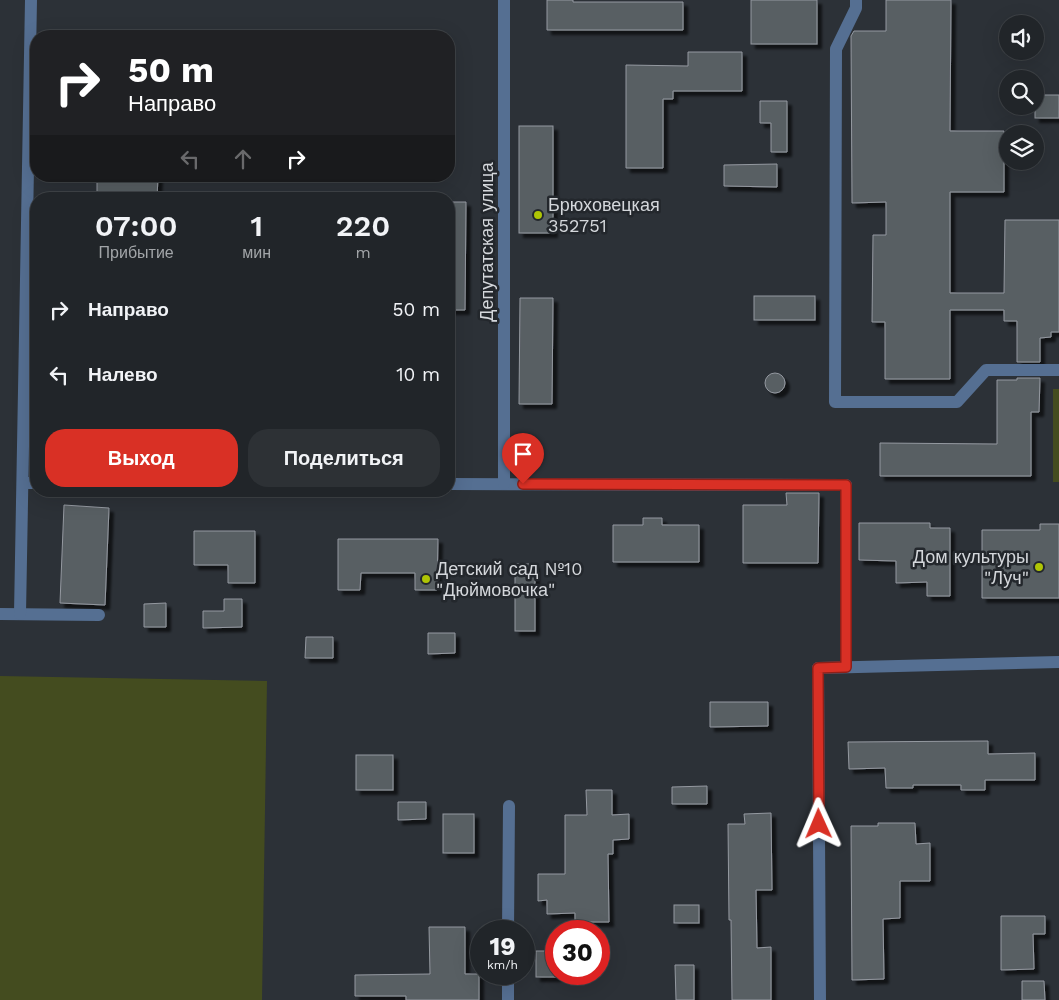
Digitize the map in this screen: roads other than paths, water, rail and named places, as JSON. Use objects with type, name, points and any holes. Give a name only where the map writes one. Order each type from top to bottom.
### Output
[{"type":"street","points":[[31,0],[31,30]]},
{"type":"street","name":"Депутатская улица","points":[[504,0],[504,484]]},
{"type":"street","points":[[856,0],[856,8],[836,49],[835,402],[957,402],[986,370],[1059,370]]},
{"type":"street","points":[[20,614],[30,483]]},
{"type":"street","points":[[455,484],[846,485],[846,667]]},
{"type":"street","points":[[0,614],[99,615]]},
{"type":"street","points":[[820,1000],[818,668],[1059,662]]},
{"type":"street","points":[[508,920],[509,806]]},
{"type":"street","points":[[508,985],[508,1000]]},
{"type":"place","name":"Брюховецкая 352751","points":[[538,215]]},
{"type":"place","name":"Дом культуры \"Луч\"","points":[[1039,567]]},
{"type":"place","name":"Детский сад №10 \"Дюймовочка\"","points":[[426,579]]}]
